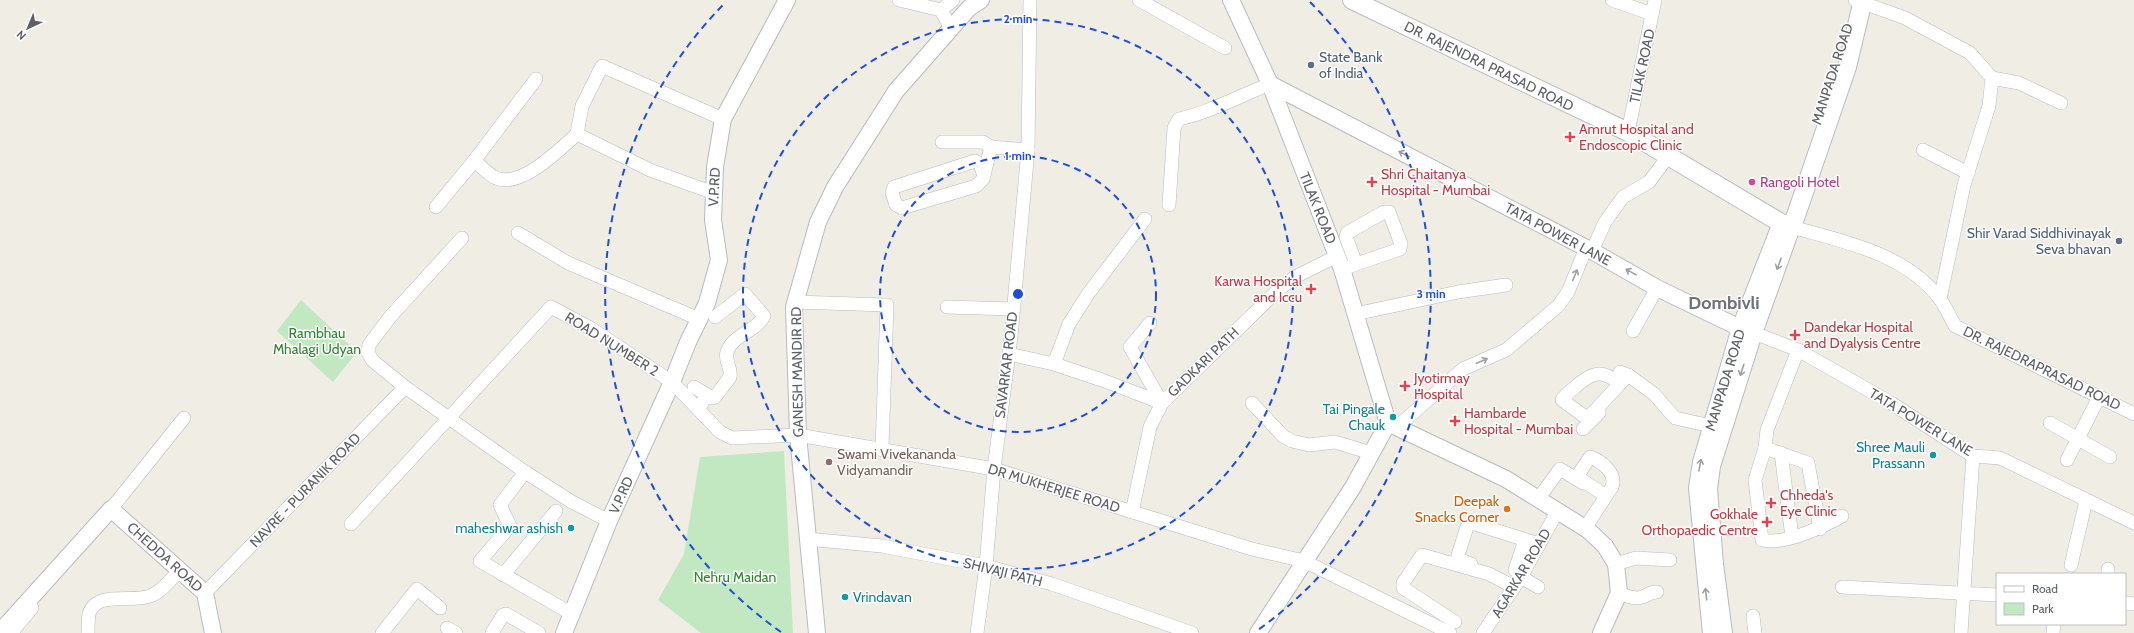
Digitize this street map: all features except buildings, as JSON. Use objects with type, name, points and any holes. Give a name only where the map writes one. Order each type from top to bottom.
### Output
[{"type":"main road","name":"DR. RAJENDRA PRASAD ROAD","points":[[1352,0],[1628,132],[1786,225]]},
{"type":"main road","name":"MANPADA ROAD","points":[[1786,225],[1846,67],[1860,1]]},
{"type":"street","name":"V.P.RD","points":[[564,633],[609,521],[672,382],[688,342],[710,317],[719,260],[713,220],[715,167],[722,119],[787,0]]},
{"type":"street","points":[[899,0],[941,10],[951,29]]},
{"type":"street","points":[[941,10],[953,0]]},
{"type":"street","name":"GANESH MANDIR RD","points":[[817,633],[798,435],[795,302],[818,222],[835,187],[896,91],[969,8],[981,0]]},
{"type":"street","name":"SAVARKAR ROAD","points":[[977,633],[986,566],[994,469],[1009,354],[1028,150],[1030,0]]},
{"type":"street","points":[[1139,0],[1225,48]]},
{"type":"street","name":"TILAK ROAD","points":[[1231,0],[1270,84],[1330,238],[1345,263],[1355,314],[1393,425]]},
{"type":"street","points":[[1612,0],[1652,14]]},
{"type":"street","name":"TILAK ROAD","points":[[1628,132],[1655,0]]},
{"type":"street","points":[[1860,1],[1905,18],[1970,53],[1992,78],[2019,83],[2061,103]]},
{"type":"street","points":[[474,161],[494,177],[507,180],[544,163],[578,134],[582,106],[602,66],[722,119]]},
{"type":"street","points":[[1940,299],[1968,173],[1989,106],[1992,78]]},
{"type":"street","points":[[436,207],[474,161],[536,79]]},
{"type":"street","points":[[1169,205],[1174,128],[1179,118],[1203,114],[1241,95],[1270,84]]},
{"type":"street","name":"TATA POWER LANE","points":[[1270,84],[1589,249],[1657,288],[1747,331],[1798,350],[1892,403],[1973,456],[1997,456],[2086,501],[2134,523]]},
{"type":"street","points":[[578,134],[650,170],[714,193]]},
{"type":"street","points":[[942,142],[983,142],[991,147],[1028,150]]},
{"type":"street","points":[[984,176],[980,164],[975,161],[894,187],[892,193],[896,205],[902,208],[976,186],[984,176],[991,147]]},
{"type":"street","points":[[1923,150],[1968,173]]},
{"type":"street","points":[[1258,633],[1353,487],[1371,453],[1393,425],[1462,369],[1506,350],[1558,306],[1568,292],[1589,249],[1605,222],[1623,197],[1649,182],[1669,156]]},
{"type":"street","points":[[1345,263],[1346,235],[1389,201]]},
{"type":"street","name":"GADKARI PATH","points":[[1132,512],[1150,427],[1162,403],[1276,292],[1295,277],[1396,250],[1401,246],[1389,212],[1384,212],[1364,220]]},
{"type":"street","points":[[1054,364],[1069,324],[1088,294],[1145,218]]},
{"type":"street","points":[[1330,238],[1364,220]]},
{"type":"street","name":"DR. RAJEDRAPRASAD ROAD","points":[[1786,225],[1870,250],[1913,272],[1940,299],[1955,326],[2134,414]]},
{"type":"street","name":"MANPADA ROAD","points":[[1711,633],[1696,488],[1701,462],[1717,428],[1747,331],[1786,225]]},
{"type":"street","points":[[518,233],[568,263],[710,317],[746,294],[764,316],[732,343],[727,350],[726,356],[730,377],[715,397],[712,398],[694,387]]},
{"type":"street","points":[[462,238],[390,317],[369,345],[368,352],[374,361],[405,387],[450,417],[525,472],[572,502],[609,521]]},
{"type":"street","points":[[1355,314],[1458,292],[1506,285]]},
{"type":"street","points":[[1633,331],[1657,288]]},
{"type":"street","points":[[795,302],[887,305],[882,448]]},
{"type":"street","name":"ROAD NUMBER 2","points":[[450,417],[551,307],[592,329],[672,382]]},
{"type":"street","points":[[947,307],[1013,309]]},
{"type":"street","points":[[1150,323],[1130,347],[1162,403]]},
{"type":"street","points":[[1798,350],[1767,430],[1765,448],[1755,480],[1760,538],[1765,541],[1792,537],[1820,528],[1842,516]]},
{"type":"street","points":[[1009,354],[1054,364],[1102,380],[1162,403]]},
{"type":"street","points":[[1587,372],[1602,369],[1618,371],[1627,379],[1654,394],[1675,418],[1717,428]]},
{"type":"street","points":[[1583,429],[1627,379]]},
{"type":"street","points":[[672,382],[699,408],[720,432],[732,438],[798,435]]},
{"type":"street","name":"NAVRE - PURANIK ROAD","points":[[205,593],[405,387]]},
{"type":"street","points":[[699,408],[707,395]]},
{"type":"street","points":[[2068,460],[2099,397]]},
{"type":"street","points":[[1252,403],[1283,436],[1292,441],[1309,445],[1335,442],[1371,453]]},
{"type":"street","points":[[351,524],[450,417]]},
{"type":"street","points":[[4,632],[111,509],[184,418]]},
{"type":"street","points":[[2050,423],[2110,457]]},
{"type":"street","points":[[1393,425],[1506,479],[1557,512],[1584,527],[1605,546],[1616,564],[1619,593],[1601,633]]},
{"type":"street","name":"MANPADA ROAD","points":[[1717,428],[1709,489],[1715,564],[1724,633]]},
{"type":"street","name":"DR MUKHERJEE ROAD","points":[[798,435],[882,448],[994,469],[1252,549],[1304,561],[1433,624],[1451,630]]},
{"type":"street","points":[[1765,448],[1808,463],[1820,528]]},
{"type":"street","points":[[1781,453],[1792,537]]},
{"type":"street","points":[[1961,633],[1965,593],[1973,456]]},
{"type":"street","points":[[1538,499],[1559,469],[1562,469],[1600,496],[1584,527]]},
{"type":"street","points":[[525,472],[500,505],[510,526],[480,560],[503,575],[572,614]]},
{"type":"street","points":[[1584,527],[1606,496]]},
{"type":"street","points":[[2071,566],[2086,501]]},
{"type":"street","name":"CHEDDA ROAD","points":[[111,509],[205,593],[214,633]]},
{"type":"street","points":[[503,575],[556,511]]},
{"type":"street","name":"AGARKAR ROAD","points":[[1483,633],[1557,512]]},
{"type":"street","points":[[1538,544],[1472,523],[1467,527],[1458,555],[1461,560],[1538,587]]},
{"type":"street","name":"SHIVAJI PATH","points":[[807,539],[882,546],[986,566],[1052,584],[1192,633]]},
{"type":"street","points":[[1517,579],[1525,540]]},
{"type":"street","points":[[1451,630],[1441,613],[1403,588],[1404,583],[1422,555],[1489,574],[1517,579]]},
{"type":"street","points":[[1616,564],[1636,558],[1670,560]]},
{"type":"street","points":[[88,633],[90,614],[93,606],[104,599],[137,600],[151,596],[162,589],[180,570]]},
{"type":"street","points":[[1842,587],[1996,595]]},
{"type":"street","points":[[382,633],[417,589],[440,608]]},
{"type":"street","points":[[1619,593],[1636,598],[1642,598],[1649,592],[1657,592]]},
{"type":"street","points":[[19,616],[32,608]]},
{"type":"street","points":[[1433,624],[1441,613]]},
{"type":"street","points":[[492,633],[503,615],[506,614],[539,633]]},
{"type":"street","points":[[1753,616],[1755,633]]},
{"type":"green space","name":"Rambhau Mhalagi Udyan","points":[[301,300],[357,352],[333,382],[277,331]]},
{"type":"green space","name":"Nehru Maidan","points":[[784,451],[793,633],[701,633],[658,600],[684,554],[700,457]]},
{"type":"place","name":"State Bank of India","points":[[1311,65]]},
{"type":"place","name":"Amrut Hospital and Endoscopic Clinic","points":[[1570,137]]},
{"type":"place","name":"Shri Chaitanya Hospital - Mumbai","points":[[1372,182]]},
{"type":"place","name":"Rangoli Hotel","points":[[1752,182]]},
{"type":"place","name":"Shir Varad Siddhivinayak Seva bhavan","points":[[2119,241]]},
{"type":"place","name":"Karwa Hospital and Iccu","points":[[1311,289]]},
{"type":"place","name":"Dandekar Hospital and Dyalysis Centre","points":[[1795,335]]},
{"type":"place","name":"Jyotirmay Hospital","points":[[1405,386]]},
{"type":"place","name":"Tai Pingale Chauk","points":[[1393,417]]},
{"type":"place","name":"Hambarde Hospital - Mumbai","points":[[1455,421]]},
{"type":"place","name":"Shree Mauli Prassann","points":[[1933,455]]},
{"type":"place","name":"Swami Vivekananda Vidyamandir","points":[[829,462]]},
{"type":"place","name":"Chheda's Eye Clinic","points":[[1771,503]]},
{"type":"place","name":"Deepak Snacks Corner","points":[[1507,509]]},
{"type":"place","name":"Gokhale Orthopaedic Centre","points":[[1767,522]]},
{"type":"place","name":"maheshwar ashish","points":[[571,528]]},
{"type":"place","name":"Vrindavan","points":[[845,597]]},
{"type":"district","name":"Dombivli","points":[[1724,303]]}]
